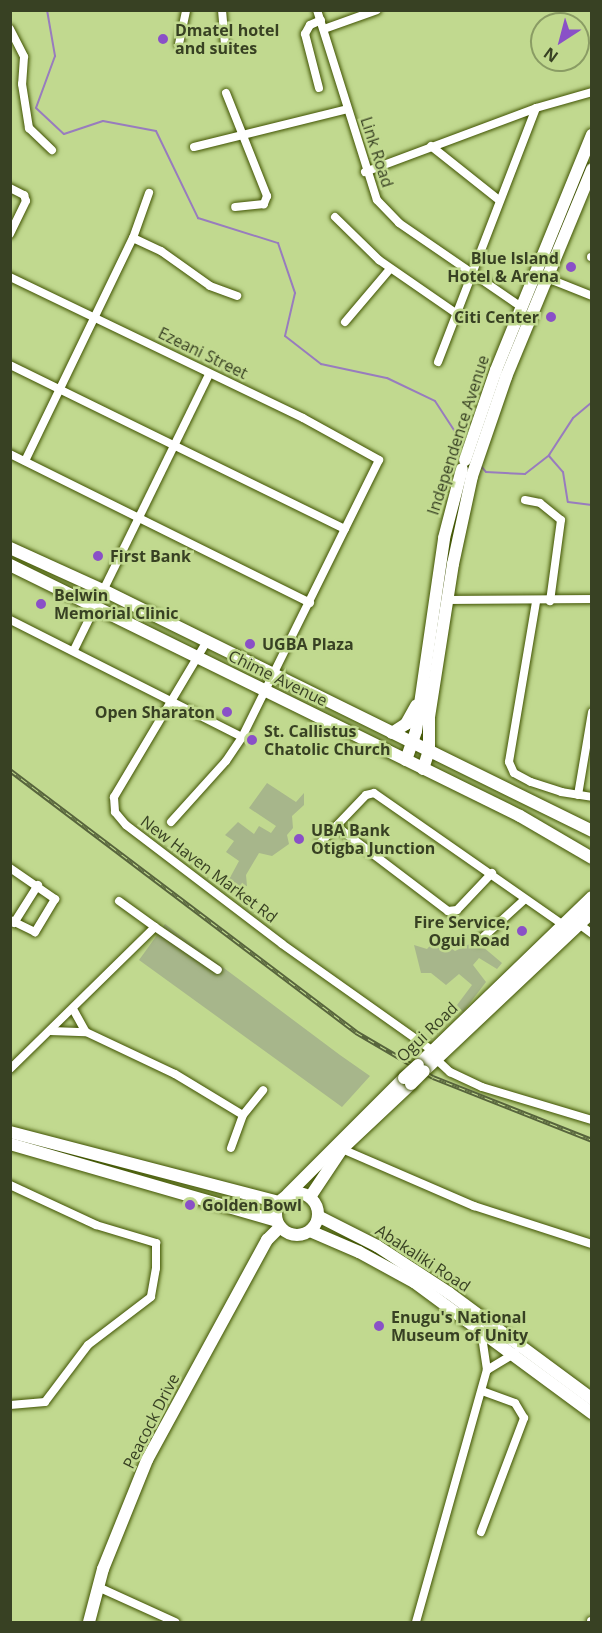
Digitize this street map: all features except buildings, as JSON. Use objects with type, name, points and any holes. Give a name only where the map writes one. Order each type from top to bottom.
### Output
[{"type":"main road","name":"Independence Avenue","points":[[423,769],[429,750],[429,717],[471,441],[521,307],[591,135]]},
{"type":"main road","name":"Independence Avenue","points":[[406,760],[421,697],[444,538],[466,468],[480,451],[591,169]]},
{"type":"main road","name":"Chime Avenue","points":[[10,548],[105,591],[591,831]]},
{"type":"main road","name":"Chime Avenue","points":[[10,565],[553,833],[591,858]]},
{"type":"main road","points":[[392,733],[406,724],[421,697]]},
{"type":"main road","points":[[429,717],[440,746],[496,783]]},
{"type":"main road","name":"Ogui Road","points":[[283,1198],[572,923],[591,897]]},
{"type":"main road","name":"Ogui Road","points":[[572,923],[591,912]]},
{"type":"main road","name":"Ogui Road","points":[[310,1197],[342,1149],[415,1074]]},
{"type":"main road","points":[[10,1132],[283,1198],[310,1197],[318,1216],[310,1231],[295,1236],[278,1224],[10,1144]]},
{"type":"main road","points":[[278,1224],[283,1198]]},
{"type":"main road","name":"Abakaliki Road","points":[[318,1216],[484,1324],[591,1413]]},
{"type":"main road","name":"Peacock Drive","points":[[89,1623],[98,1587],[147,1460],[264,1245],[278,1224]]},
{"type":"main road","name":"Abakaliki Road","points":[[310,1231],[398,1266]]},
{"type":"main road","name":"Abakaliki Road","points":[[518,1350],[591,1399]]},
{"type":"street","points":[[179,44],[186,10]]},
{"type":"street","points":[[222,10],[225,44]]},
{"type":"street","name":"Link Road","points":[[317,10],[365,172],[377,200],[387,213],[471,276],[521,307]]},
{"type":"street","points":[[319,88],[305,34],[310,25],[377,10]]},
{"type":"street","points":[[10,29],[25,61],[22,84],[29,128],[52,150]]},
{"type":"street","points":[[365,172],[536,108],[591,92]]},
{"type":"street","points":[[226,93],[244,135],[266,201],[235,207]]},
{"type":"street","points":[[194,147],[347,108]]},
{"type":"street","points":[[438,362],[536,108]]},
{"type":"street","points":[[432,146],[499,200]]},
{"type":"street","points":[[10,188],[24,195],[26,201],[10,234]]},
{"type":"street","points":[[25,461],[133,238],[149,193]]},
{"type":"street","points":[[335,217],[357,242],[390,269],[457,314]]},
{"type":"street","points":[[133,238],[161,251],[210,286],[237,296]]},
{"type":"street","points":[[345,322],[390,269]]},
{"type":"street","name":"Ezeani Street","points":[[10,277],[303,418],[379,460],[345,529]]},
{"type":"street","points":[[547,278],[591,296]]},
{"type":"street","points":[[10,365],[345,529],[242,737],[226,761],[171,822]]},
{"type":"street","points":[[74,650],[105,591],[138,516],[209,374]]},
{"type":"street","points":[[10,454],[310,603]]},
{"type":"street","points":[[525,500],[551,510],[561,520],[550,601]]},
{"type":"street","points":[[448,600],[536,602],[591,599]]},
{"type":"street","points":[[536,602],[509,762],[514,772],[542,786],[591,797]]},
{"type":"street","points":[[10,620],[74,650],[242,737]]},
{"type":"street","name":"New Haven Market Rd","points":[[207,641],[175,702],[114,797],[119,818],[282,944],[435,1055],[460,1078],[591,1120]]},
{"type":"street","points":[[578,795],[591,712]]},
{"type":"street","points":[[320,843],[366,795],[374,793],[492,873],[525,899],[591,934]]},
{"type":"street","points":[[336,826],[448,911],[457,910],[492,873]]},
{"type":"street","points":[[10,880],[13,870],[38,885],[52,895],[55,902],[35,932],[12,921],[38,885]]},
{"type":"street","points":[[479,941],[525,899]]},
{"type":"street","points":[[119,901],[218,970]]},
{"type":"street","points":[[10,1069],[155,927]]},
{"type":"street","points":[[73,1009],[86,1032]]},
{"type":"street","points":[[50,1031],[86,1032],[175,1074],[243,1115]]},
{"type":"street","points":[[231,1148],[243,1115],[263,1090]]},
{"type":"street","points":[[342,1149],[474,1206],[591,1244]]},
{"type":"street","points":[[10,1185],[96,1225],[156,1243],[156,1268],[151,1297],[88,1345],[45,1402],[10,1405]]},
{"type":"street","points":[[416,1623],[487,1370],[484,1324]]},
{"type":"street","points":[[487,1370],[518,1350]]},
{"type":"street","points":[[481,1532],[524,1418],[515,1403],[482,1391]]},
{"type":"street","points":[[98,1587],[175,1623]]},
{"type":"green space","points":[[267,783],[296,802],[304,793],[304,805],[292,816],[293,828],[287,835],[289,844],[272,856],[259,853],[246,875],[247,886],[236,893],[226,885],[239,861],[226,852],[234,841],[225,835],[238,822],[254,834],[259,826],[271,833],[276,826],[249,808]]},
{"type":"green space","points":[[165,924],[370,1076],[342,1107],[139,960]]},
{"type":"green space","points":[[437,938],[455,951],[476,941],[502,963],[497,969],[479,958],[473,965],[486,982],[463,1012],[457,1005],[472,985],[459,974],[446,985],[431,973],[421,973],[414,945],[427,949]]},
{"type":"waterway","points":[[47,10],[55,56],[36,108],[64,134],[103,121],[156,131],[198,218],[278,243],[295,293],[285,336],[321,364],[387,378],[435,401],[465,447]]},
{"type":"waterway","points":[[480,465],[486,472],[525,474],[549,455],[573,418],[592,402]]},
{"type":"waterway","points":[[549,456],[563,472],[568,502],[592,505]]},
{"type":"railway","points":[[10,770],[356,1032],[433,1077],[592,1140]]},
{"type":"place","name":"Dmatel hotel and suites","points":[[163,39]]},
{"type":"place","name":"Blue Island Hotel & Arena","points":[[571,267]]},
{"type":"place","name":"Citi Center","points":[[551,317]]},
{"type":"place","name":"First Bank","points":[[98,556]]},
{"type":"place","name":"Belwin Memorial Clinic","points":[[41,604]]},
{"type":"place","name":"UGBA Plaza","points":[[250,644]]},
{"type":"place","name":"Open Sharaton","points":[[227,712]]},
{"type":"place","name":"St. Callistus Chatolic Church","points":[[252,740]]},
{"type":"place","name":"UBA Bank Otigba Junction","points":[[299,839]]},
{"type":"place","name":"Fire Service, Ogui Road","points":[[522,931]]},
{"type":"place","name":"Golden Bowl","points":[[190,1205]]},
{"type":"place","name":"Enugu's National Museum of Unity","points":[[379,1326]]}]
